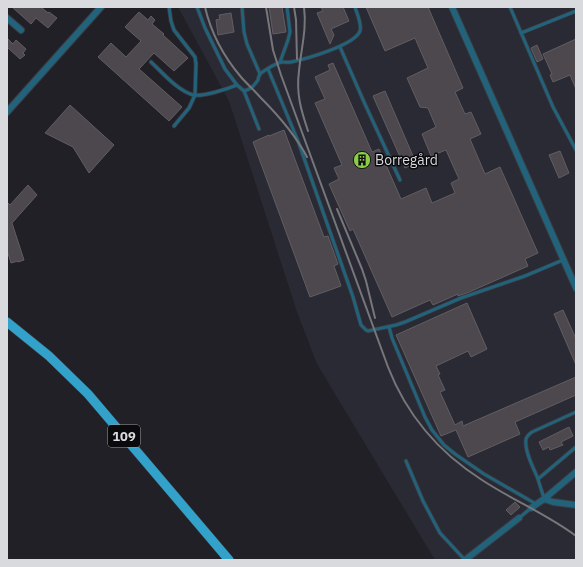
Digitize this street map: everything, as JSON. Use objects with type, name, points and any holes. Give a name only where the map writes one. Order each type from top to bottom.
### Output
[{"type":"main road","name":"109","points":[[7,322],[49,356],[88,394],[229,560]]},
{"type":"street","points":[[7,112],[101,7]]},
{"type":"street","points":[[452,7],[576,288]]},
{"type":"street","points":[[7,18],[22,30]]},
{"type":"street","points":[[533,506],[544,499],[576,472]]},
{"type":"street","points":[[544,499],[553,502],[576,505]]},
{"type":"street","points":[[465,560],[518,518]]},
{"type":"lane","points":[[169,7],[174,30],[195,57],[195,95],[190,108],[174,126]]},
{"type":"lane","points":[[197,7],[205,28],[225,69],[236,85],[244,91],[259,129]]},
{"type":"lane","points":[[242,7],[244,32],[247,44],[260,74]]},
{"type":"lane","points":[[280,62],[290,32],[287,7]]},
{"type":"lane","points":[[244,91],[249,90],[254,86],[260,74],[280,62],[301,60],[340,47],[353,40],[358,35],[360,30],[360,23],[355,7]]},
{"type":"lane","points":[[510,7],[553,107],[576,150]]},
{"type":"lane","points":[[521,33],[576,11]]},
{"type":"lane","points":[[340,47],[400,180]]},
{"type":"lane","points":[[151,62],[180,89],[195,95],[209,93],[236,85]]},
{"type":"lane","points":[[268,69],[298,141],[353,297],[361,325],[364,329],[368,331],[405,322],[461,298],[525,276],[564,260]]},
{"type":"lane","points":[[389,327],[392,338],[425,417],[435,434],[455,454],[533,506],[518,518]]},
{"type":"lane","points":[[544,499],[529,458],[526,439],[532,432],[576,412]]},
{"type":"lane","points":[[538,480],[576,447]]},
{"type":"lane","points":[[406,461],[423,501],[440,533],[465,560]]},
{"type":"shaded area","points":[[178,7],[576,7],[576,560],[435,560],[317,364],[297,312],[229,101]]},
{"type":"building","points":[[12,7],[41,7],[57,18],[48,28],[36,18],[31,24]]},
{"type":"building","points":[[269,7],[282,7],[286,32],[273,34]]},
{"type":"building","points":[[321,7],[343,7],[349,21],[331,29],[334,35],[330,44],[317,13],[323,11]]},
{"type":"building","name":"Borregård","points":[[366,7],[428,7],[463,88],[455,92],[465,114],[471,112],[481,134],[470,139],[485,174],[500,167],[538,253],[525,259],[528,266],[467,293],[458,296],[458,294],[433,305],[430,300],[392,317],[353,229],[350,231],[329,184],[339,179],[334,168],[342,165],[315,103],[325,99],[315,77],[330,70],[328,65],[333,63],[372,152],[379,149],[401,199],[426,188],[432,203],[455,193],[451,183],[459,179],[446,150],[431,156],[422,134],[436,127],[428,108],[420,107],[407,78],[428,68],[415,38],[385,51]]},
{"type":"building","points":[[139,12],[148,20],[151,16],[155,20],[152,24],[188,58],[174,71],[154,53],[139,69],[182,107],[169,121],[98,57],[111,43],[126,57],[141,41],[125,27]]},
{"type":"building","points":[[231,13],[234,32],[218,35],[216,20],[220,19],[219,15]]},
{"type":"building","points":[[7,38],[13,44],[16,40],[26,49],[23,53],[25,55],[20,59],[7,47]]},
{"type":"building","points":[[576,39],[576,89],[570,75],[553,82],[550,75],[552,74],[543,54]]},
{"type":"building","points":[[537,45],[543,59],[537,62],[531,48]]},
{"type":"building","points":[[385,91],[416,163],[405,168],[373,96]]},
{"type":"building","points":[[70,105],[114,145],[89,173],[73,147],[45,133]]},
{"type":"building","points":[[284,130],[324,237],[328,236],[338,264],[334,266],[341,286],[310,297],[253,142]]},
{"type":"building","points":[[560,151],[569,173],[559,178],[549,155]]},
{"type":"building","points":[[28,185],[37,195],[12,223],[24,260],[11,263],[7,250],[7,202],[10,205]]},
{"type":"building","points":[[467,303],[487,349],[471,357],[468,351],[436,366],[440,374],[438,375],[445,390],[440,392],[455,425],[462,421],[463,426],[576,377],[576,395],[515,422],[520,434],[468,457],[456,430],[441,436],[396,335]]},
{"type":"building","points":[[563,310],[576,339],[576,365],[554,314]]},
{"type":"building","points":[[569,427],[573,436],[561,442],[563,445],[550,450],[549,447],[543,450],[539,442]]},
{"type":"building","points":[[515,502],[520,507],[511,515],[506,510]]},
{"type":"railway","points":[[205,7],[211,26],[229,61],[243,80],[286,125],[307,157]]},
{"type":"railway","points":[[266,7],[273,50],[281,75],[388,367],[396,385],[414,417],[438,445],[466,469],[493,487],[565,528],[576,536]]},
{"type":"railway","points":[[294,7],[296,20],[297,59]]},
{"type":"railway","points":[[304,7],[304,31],[298,87],[301,109],[308,131]]},
{"type":"railway","points":[[337,209],[362,269],[375,318]]},
{"type":"place","name":"Borregård","points":[[362,160]]}]
